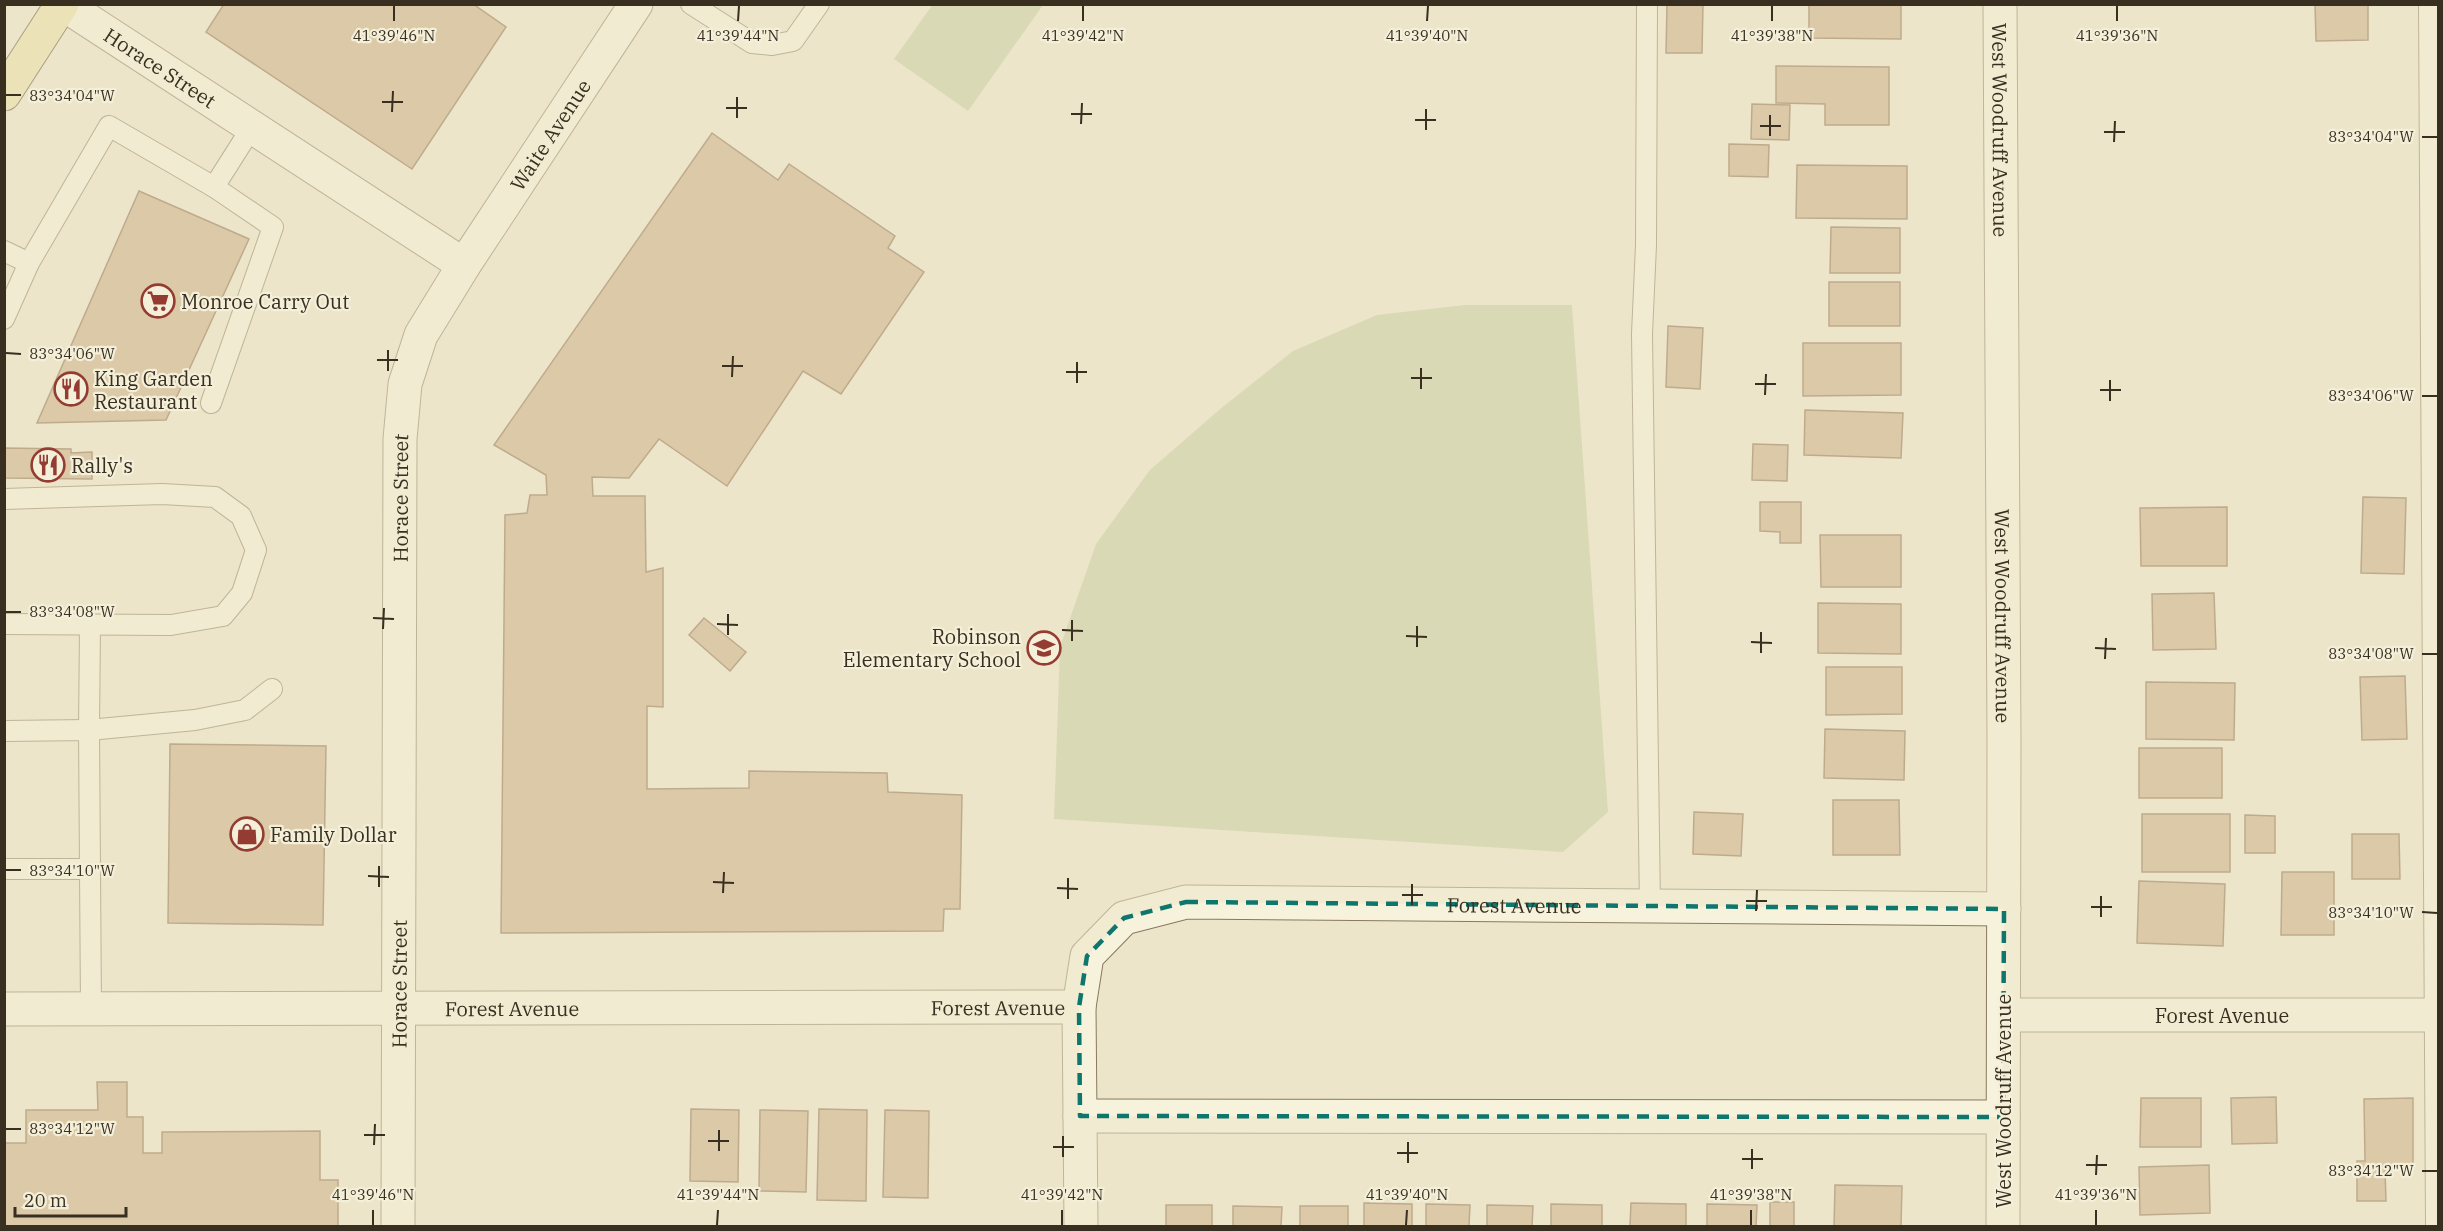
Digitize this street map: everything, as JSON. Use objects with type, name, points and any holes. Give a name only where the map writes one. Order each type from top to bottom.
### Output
[{"type":"main road","points":[[4,108],[10,80],[62,4]]},
{"type":"street","name":"Horace Street","points":[[62,4],[464,264],[421,335],[405,384],[400,439],[398,1227]]},
{"type":"street","name":"Waite Avenue","points":[[464,264],[636,4]]},
{"type":"street","name":"West Woodruff Avenue","points":[[2000,4],[2003,1227]]},
{"type":"street","name":"Forest Avenue","points":[[4,1009],[1078,1007],[1088,956],[1124,918],[1186,902],[1650,908],[2004,909]]},
{"type":"street","points":[[1078,1007],[1081,1227]]},
{"type":"street","name":"Forest Avenue","points":[[2004,1015],[2437,1015]]},
{"type":"street","points":[[1080,1116],[2002,1117]]},
{"type":"lane","points":[[691,4],[752,43],[772,45],[793,41],[819,4]]},
{"type":"lane","points":[[1647,4],[1646,245],[1642,334],[1650,908]]},
{"type":"lane","points":[[2429,4],[2437,1015],[2436,1227]]},
{"type":"lane","points":[[4,319],[29,263],[109,126],[214,187],[273,227],[211,403]]},
{"type":"lane","points":[[214,187],[252,127]]},
{"type":"lane","points":[[4,251],[29,263]]},
{"type":"lane","points":[[4,499],[162,494],[216,497],[241,516],[256,550],[242,593],[223,616],[171,625],[4,624]]},
{"type":"lane","points":[[90,624],[91,1009]]},
{"type":"lane","points":[[4,731],[89,730],[195,720],[245,710],[272,689]]},
{"type":"lane","points":[[4,869],[90,869]]},
{"type":"highlighted area","points":[[1186,902],[2004,909],[2003,1117],[1080,1116],[1079,1007],[1087,956],[1124,918]]},
{"type":"green space","points":[[933,4],[1043,5],[968,111],[894,59]]},
{"type":"green space","points":[[1465,305],[1572,305],[1608,812],[1563,852],[1054,819],[1060,647],[1096,544],[1150,470],[1219,410],[1293,351],[1377,315]]},
{"type":"building","points":[[224,4],[473,4],[506,27],[412,169],[206,32]]},
{"type":"building","points":[[1667,4],[1703,4],[1702,53],[1666,53]]},
{"type":"building","points":[[1809,4],[1901,4],[1901,39],[1809,38]]},
{"type":"building","points":[[2315,4],[2368,4],[2368,40],[2316,41]]},
{"type":"building","points":[[1776,66],[1889,67],[1889,125],[1825,125],[1825,104],[1776,103]]},
{"type":"building","points":[[1752,104],[1790,105],[1789,140],[1751,139]]},
{"type":"building","points":[[712,133],[778,180],[789,164],[895,236],[888,248],[924,272],[841,394],[803,371],[727,486],[659,439],[629,478],[592,477],[593,496],[645,496],[646,572],[663,568],[663,707],[647,706],[647,789],[749,788],[749,771],[887,773],[888,792],[962,795],[960,909],[944,909],[943,931],[501,933],[505,515],[527,513],[530,495],[547,495],[546,475],[494,445]]},
{"type":"building","points":[[1729,144],[1769,145],[1768,177],[1729,176]]},
{"type":"building","points":[[1797,165],[1907,166],[1907,219],[1796,218]]},
{"type":"building","points":[[139,191],[249,239],[166,420],[37,423]]},
{"type":"building","points":[[1831,227],[1900,228],[1900,273],[1830,273]]},
{"type":"building","points":[[1829,282],[1900,282],[1900,326],[1829,326]]},
{"type":"building","points":[[1668,326],[1703,328],[1700,389],[1666,387]]},
{"type":"building","points":[[1803,343],[1901,343],[1901,395],[1803,396]]},
{"type":"building","points":[[1805,410],[1903,413],[1901,458],[1804,455]]},
{"type":"building","points":[[1753,444],[1788,445],[1787,481],[1752,480]]},
{"type":"building","name":"Rally's","points":[[4,448],[71,449],[71,453],[92,452],[92,479],[4,478]]},
{"type":"building","points":[[2363,497],[2406,498],[2404,574],[2361,573]]},
{"type":"building","points":[[1760,502],[1801,502],[1801,543],[1780,543],[1780,532],[1760,531]]},
{"type":"building","points":[[2227,507],[2227,566],[2141,566],[2140,508]]},
{"type":"building","points":[[1820,535],[1901,535],[1901,587],[1821,587]]},
{"type":"building","points":[[2214,593],[2216,649],[2153,650],[2152,594]]},
{"type":"building","points":[[1818,603],[1901,604],[1901,654],[1818,653]]},
{"type":"building","points":[[704,618],[746,652],[730,671],[689,635]]},
{"type":"building","points":[[1826,667],[1902,667],[1902,714],[1826,715]]},
{"type":"building","points":[[2405,676],[2407,739],[2362,740],[2360,677]]},
{"type":"building","points":[[2146,682],[2235,683],[2234,740],[2146,739]]},
{"type":"building","points":[[1825,729],[1905,731],[1904,780],[1824,778]]},
{"type":"building","name":"Family Dollar","points":[[170,744],[326,746],[323,925],[168,923]]},
{"type":"building","points":[[2139,748],[2222,748],[2222,798],[2139,798]]},
{"type":"building","points":[[1833,800],[1899,800],[1900,855],[1833,855]]},
{"type":"building","points":[[1694,812],[1743,814],[1741,856],[1693,854]]},
{"type":"building","points":[[2142,814],[2230,814],[2230,872],[2142,872]]},
{"type":"building","points":[[2245,815],[2275,816],[2275,853],[2245,853]]},
{"type":"building","points":[[2352,834],[2399,834],[2400,879],[2352,879]]},
{"type":"building","points":[[2282,872],[2334,872],[2334,935],[2281,935]]},
{"type":"building","points":[[2139,881],[2225,884],[2223,946],[2137,943]]},
{"type":"building","points":[[97,1082],[127,1082],[127,1117],[143,1117],[143,1153],[162,1153],[162,1132],[320,1131],[320,1180],[338,1180],[338,1226],[4,1226],[4,1143],[26,1143],[26,1110],[98,1110]]},
{"type":"building","points":[[2276,1097],[2277,1143],[2232,1144],[2231,1098]]},
{"type":"building","points":[[2141,1098],[2201,1098],[2201,1147],[2140,1147]]},
{"type":"building","points":[[2413,1098],[2413,1169],[2385,1170],[2386,1201],[2357,1201],[2357,1161],[2365,1161],[2364,1099]]},
{"type":"building","points":[[691,1109],[739,1110],[738,1182],[690,1181]]},
{"type":"building","points":[[819,1109],[867,1110],[866,1201],[817,1200]]},
{"type":"building","points":[[760,1110],[808,1111],[806,1192],[759,1191]]},
{"type":"building","points":[[885,1110],[929,1111],[928,1198],[883,1197]]},
{"type":"building","points":[[2209,1165],[2210,1213],[2140,1215],[2139,1167]]},
{"type":"building","points":[[1835,1185],[1902,1186],[1901,1226],[1834,1226]]},
{"type":"building","points":[[1770,1202],[1794,1202],[1794,1226],[1770,1226]]},
{"type":"building","points":[[1364,1203],[1412,1204],[1412,1226],[1364,1226]]},
{"type":"building","points":[[1631,1203],[1686,1204],[1686,1226],[1630,1226]]},
{"type":"building","points":[[1426,1204],[1470,1205],[1469,1226],[1426,1226]]},
{"type":"building","points":[[1551,1204],[1602,1205],[1602,1226],[1551,1226]]},
{"type":"building","points":[[1707,1204],[1757,1205],[1756,1226],[1707,1226]]},
{"type":"building","points":[[1166,1205],[1212,1205],[1212,1226],[1166,1226]]},
{"type":"building","points":[[1487,1205],[1533,1206],[1532,1226],[1487,1226]]},
{"type":"building","points":[[1233,1206],[1282,1207],[1281,1226],[1233,1226]]},
{"type":"building","points":[[1300,1206],[1348,1206],[1348,1226],[1300,1226]]},
{"type":"place","name":"Monroe Carry Out","points":[[158,301]]},
{"type":"place","name":"King Garden Restaurant","points":[[71,389]]},
{"type":"place","name":"Rally's","points":[[48,465]]},
{"type":"place","name":"Robinson Elementary School","points":[[1044,648]]},
{"type":"place","name":"Family Dollar","points":[[247,834]]}]
